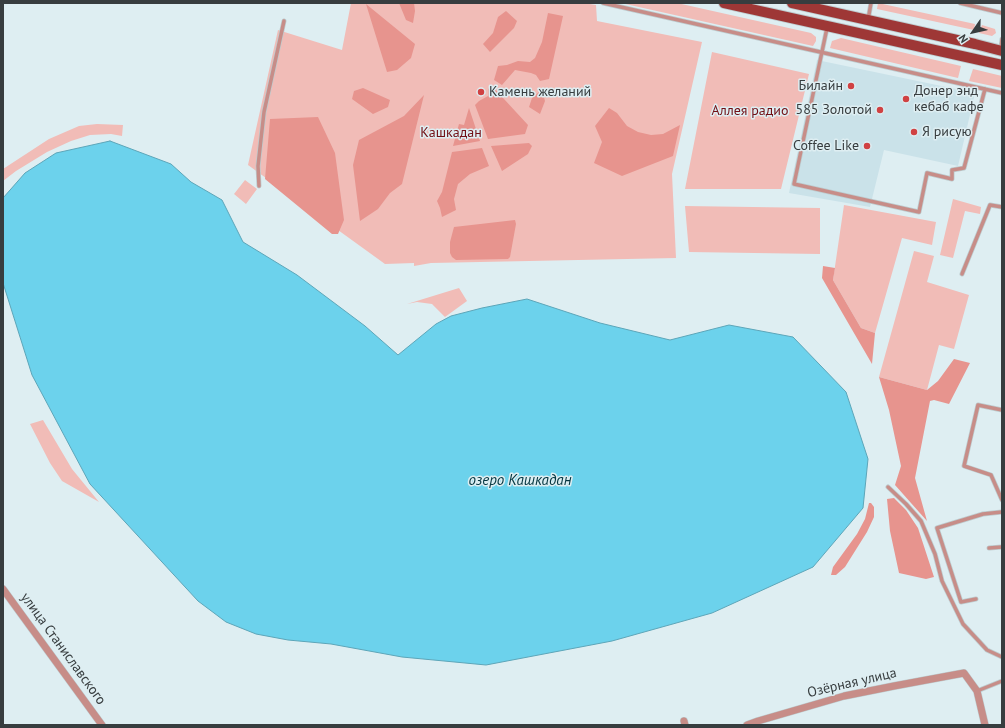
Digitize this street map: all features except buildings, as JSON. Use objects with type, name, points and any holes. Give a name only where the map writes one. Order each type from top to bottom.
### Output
[{"type":"main road","points":[[724,3],[1002,65]]},
{"type":"main road","points":[[792,3],[1001,51]]},
{"type":"street","name":"улица Станиславского","points":[[3,589],[102,725]]},
{"type":"street","name":"Озёрная улица","points":[[747,725],[758,720],[844,696],[964,674],[977,692]]},
{"type":"street","points":[[977,692],[985,725]]},
{"type":"lane","points":[[602,3],[1002,93]]},
{"type":"lane","points":[[868,20],[870,3]]},
{"type":"lane","points":[[960,3],[1002,13]]},
{"type":"lane","points":[[259,186],[258,166],[264,112],[284,21]]},
{"type":"lane","points":[[828,27],[794,184],[919,212],[927,173],[952,178],[952,170],[964,168],[984,89]]},
{"type":"lane","points":[[1001,51],[1002,39]]},
{"type":"lane","points":[[962,274],[990,205],[1002,207]]},
{"type":"lane","points":[[1002,410],[978,405],[964,466],[991,475],[1002,500]]},
{"type":"lane","points":[[888,488],[906,504],[921,521],[935,554],[942,582],[963,624],[987,650],[1002,657]]},
{"type":"lane","points":[[976,599],[961,602],[937,528],[983,514],[1002,512],[1002,506]]},
{"type":"lane","points":[[988,548],[1002,547]]},
{"type":"lane","points":[[977,692],[1002,681]]},
{"type":"shaded area","points":[[399,3],[414,3],[415,11],[413,23],[406,20]]},
{"type":"shaded area","points":[[366,4],[415,44],[411,58],[397,70],[387,72]]},
{"type":"shaded area","points":[[506,11],[517,21],[514,28],[490,52],[483,44],[493,33],[498,17]]},
{"type":"shaded area","points":[[548,13],[563,16],[549,79],[540,81],[536,75],[515,70],[502,85],[494,80],[498,66],[507,65],[518,61],[530,62],[535,58],[542,42]]},
{"type":"shaded area","points":[[817,60],[975,93],[958,166],[884,150],[870,207],[789,193]]},
{"type":"shaded area","points":[[492,86],[528,125],[525,134],[488,139],[475,105],[488,96],[488,89]]},
{"type":"shaded area","points":[[363,88],[390,100],[388,107],[373,114],[352,99],[354,91]]},
{"type":"shaded area","points":[[539,92],[543,94],[545,101],[540,114],[529,107],[532,98]]},
{"type":"shaded area","points":[[424,95],[402,184],[390,193],[378,209],[360,221],[353,165],[359,140],[404,116]]},
{"type":"shaded area","points":[[469,108],[480,141],[453,146],[459,124],[464,125]]},
{"type":"shaded area","points":[[609,108],[617,113],[627,126],[638,132],[651,135],[663,134],[680,125],[673,156],[622,176],[594,163],[602,142],[595,126]]},
{"type":"shaded area","points":[[318,117],[335,153],[344,220],[338,234],[332,234],[265,179],[270,119]]},
{"type":"shaded area","points":[[529,143],[532,146],[528,154],[502,171],[491,146]]},
{"type":"shaded area","points":[[482,148],[489,166],[470,174],[458,184],[454,199],[456,210],[442,217],[437,201],[442,192],[452,152]]},
{"type":"shaded area","points":[[515,220],[516,224],[510,257],[508,259],[456,260],[452,257],[450,253],[450,242],[454,227]]},
{"type":"shaded area","points":[[823,266],[835,268],[833,280],[861,328],[875,333],[872,364],[822,278]]},
{"type":"shaded area","points":[[954,359],[970,363],[949,404],[934,400],[930,401],[915,478],[927,521],[895,485],[901,466],[889,410],[879,377],[927,390],[938,381]]},
{"type":"shaded area","points":[[894,498],[906,510],[918,528],[934,577],[926,579],[899,573],[890,531],[887,499]]},
{"type":"shaded area","points":[[869,503],[871,503],[874,507],[874,517],[867,532],[845,567],[836,575],[831,575],[833,567],[857,534],[865,519]]},
{"type":"green space","name":"Кашкадан","points":[[351,3],[584,3],[596,5],[597,21],[702,42],[672,174],[676,258],[431,263],[414,266],[414,263],[385,264],[248,165],[278,30],[342,50]]},
{"type":"green space","points":[[621,3],[677,3],[811,33],[816,37],[816,41],[813,46]]},
{"type":"green space","points":[[878,3],[975,24],[974,30],[877,9]]},
{"type":"green space","points":[[982,25],[995,29],[996,33],[992,36],[979,33]]},
{"type":"green space","points":[[841,38],[961,66],[958,78],[830,48],[832,41]]},
{"type":"green space","name":"Аллея радио","points":[[712,52],[809,74],[781,189],[685,189]]},
{"type":"green space","points":[[973,69],[1002,76],[1002,88],[969,81]]},
{"type":"green space","points":[[97,124],[123,125],[122,136],[111,134],[90,135],[71,141],[47,152],[3,181],[3,169],[49,139],[79,126]]},
{"type":"green space","points":[[245,180],[257,189],[246,204],[234,194]]},
{"type":"green space","points":[[953,199],[981,207],[980,214],[965,211],[953,258],[940,255]]},
{"type":"green space","points":[[844,205],[936,222],[932,245],[902,238],[875,333],[861,328],[833,280]]},
{"type":"green space","points":[[685,206],[820,208],[820,254],[689,252]]},
{"type":"green space","points":[[914,251],[934,256],[927,282],[969,295],[954,349],[939,345],[927,390],[879,377]]},
{"type":"green space","points":[[459,288],[467,301],[445,317],[432,304],[417,302],[407,304]]},
{"type":"green space","points":[[43,420],[72,469],[99,502],[62,481],[50,463],[30,424]]},
{"type":"water","name":"озеро Кашкадан","points":[[110,141],[171,164],[191,182],[222,200],[243,242],[297,275],[365,326],[398,355],[436,324],[451,316],[527,299],[600,323],[670,340],[729,325],[793,337],[846,392],[868,459],[863,508],[813,567],[712,613],[612,641],[486,665],[402,657],[331,644],[288,640],[256,634],[226,622],[198,601],[90,484],[32,375],[3,283],[3,198],[25,173],[56,153]]},
{"type":"place","name":"Билайн","points":[[851,86]]},
{"type":"place","name":"Камень желаний","points":[[481,92]]},
{"type":"place","name":"Донер энд кебаб кафе","points":[[906,99]]},
{"type":"place","name":"585 Золотой","points":[[880,110]]},
{"type":"place","name":"Я рисую","points":[[914,132]]},
{"type":"place","name":"Coffee Like","points":[[867,146]]}]
